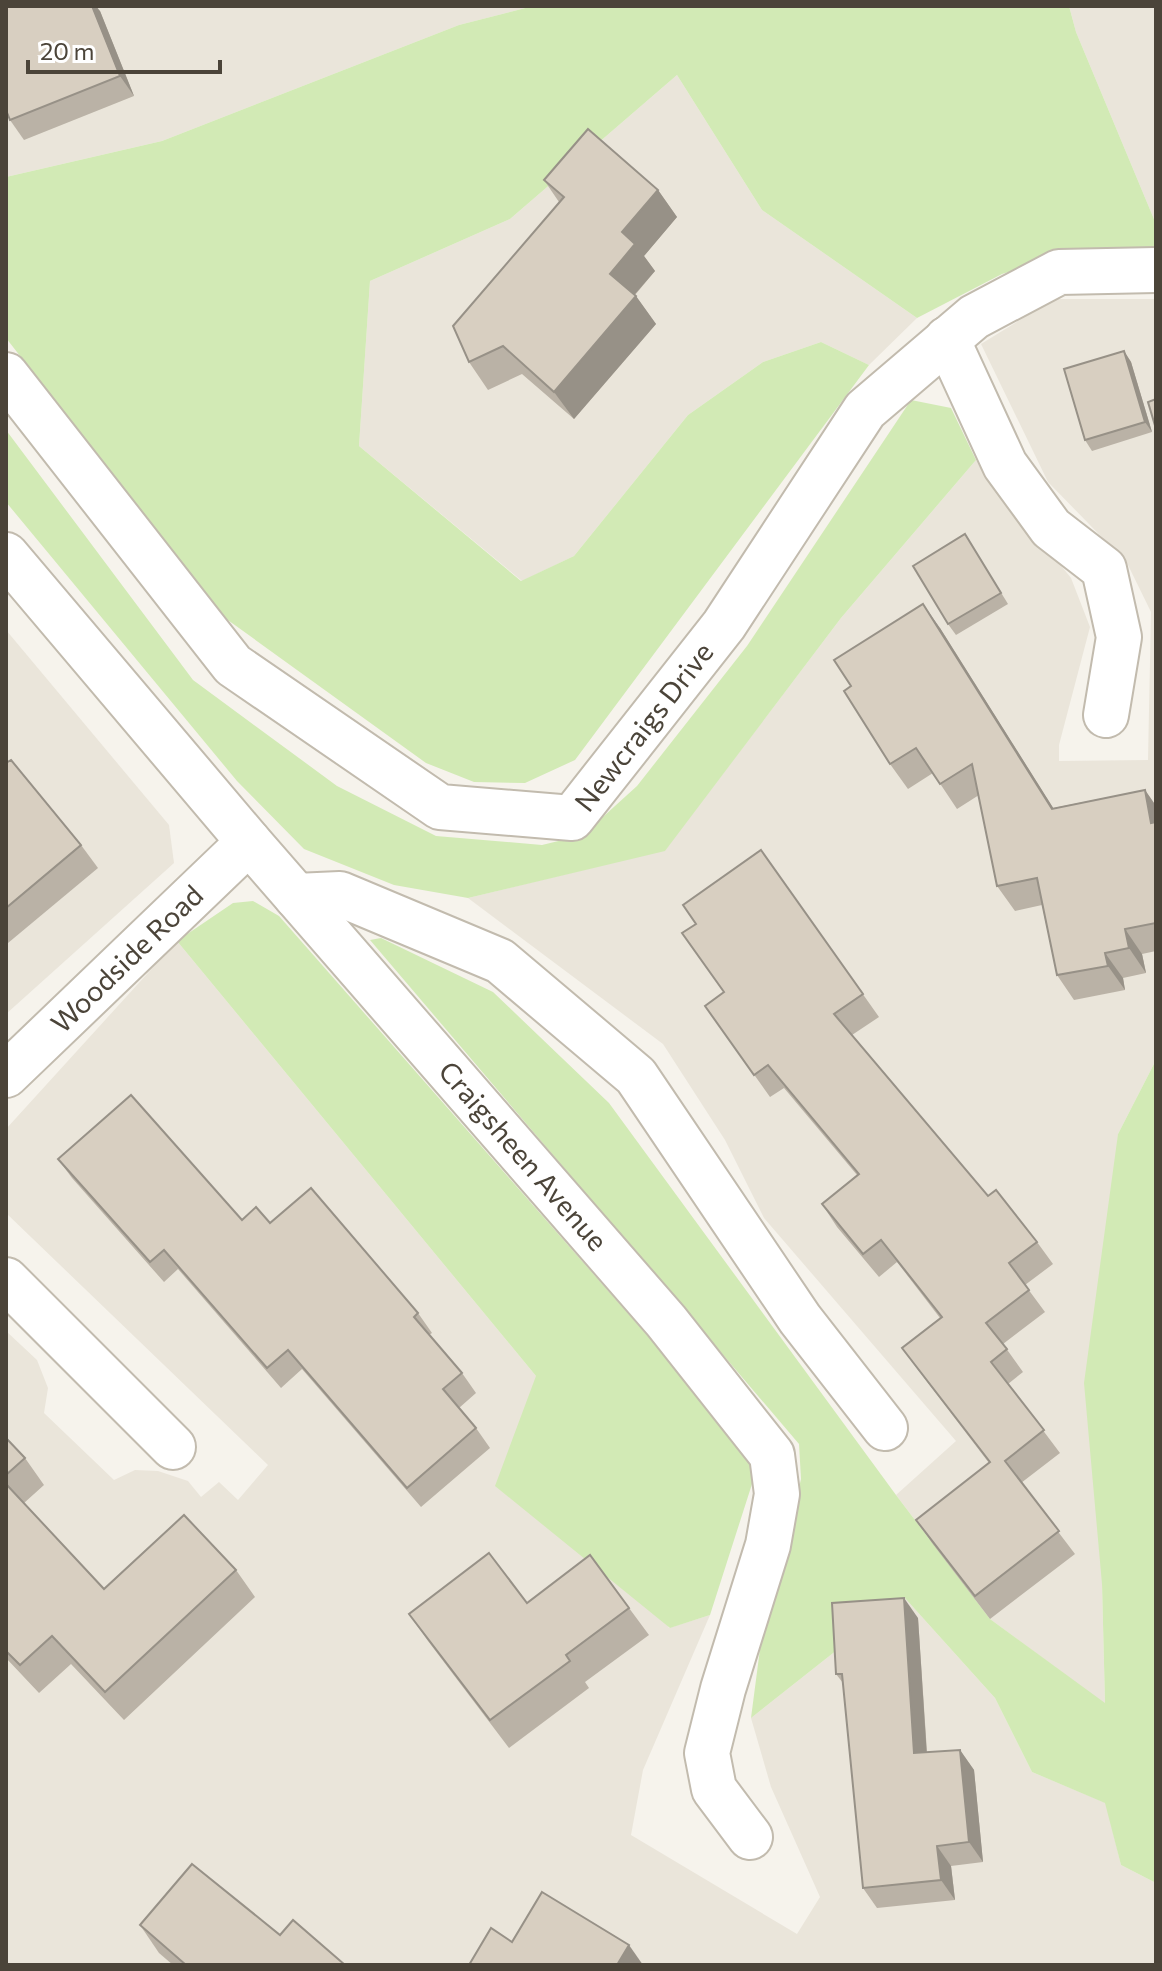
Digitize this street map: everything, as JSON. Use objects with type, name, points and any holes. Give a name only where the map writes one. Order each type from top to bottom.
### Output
[{"type":"street","name":"Newcraigs Drive","points":[[6,375],[233,665],[440,807],[572,818],[724,625],[865,410],[974,317],[1059,272],[1156,270]]},
{"type":"street","points":[[947,339],[1005,465],[1051,528],[1104,569],[1119,637],[1106,715]]},
{"type":"street","name":"Craigsheen Avenue","points":[[6,555],[249,842],[666,1321],[772,1455],[777,1494],[768,1545],[723,1689],[707,1753],[714,1789],[750,1837]]},
{"type":"street","name":"Woodside Road","points":[[6,1075],[249,842]]},
{"type":"street","points":[[296,896],[340,894],[500,961],[636,1076],[800,1319],[885,1428]]},
{"type":"street","points":[[6,1280],[173,1447]]},
{"type":"shaded area","points":[[6,6],[533,6],[459,25],[162,141],[6,177]]},
{"type":"shaded area","points":[[1069,6],[1156,6],[1156,224],[1076,32]]},
{"type":"shaded area","points":[[677,75],[762,210],[917,318],[869,365],[821,342],[763,362],[688,415],[574,556],[522,581],[359,446],[370,281],[510,219]]},
{"type":"shaded area","points":[[1054,299],[1156,299],[1156,1060],[1118,1134],[1102,1584],[1105,1704],[990,1619],[896,1495],[956,1441],[764,1218],[725,1140],[663,1044],[468,898],[665,850],[841,618],[976,460],[1071,578],[1090,627],[1059,745],[1059,761],[1148,760],[1151,612],[1127,563],[1048,482],[981,344]]},
{"type":"shaded area","points":[[6,630],[169,825],[174,863],[6,1014]]},
{"type":"shaded area","points":[[177,941],[536,1376],[669,1628],[710,1615],[643,1770],[631,1835],[797,1934],[820,1897],[771,1787],[751,1718],[904,1597],[995,1698],[1032,1772],[1106,1803],[1121,1865],[1156,1883],[1156,1965],[6,1965],[6,1331],[37,1360],[48,1388],[44,1413],[114,1480],[135,1470],[158,1471],[188,1481],[201,1497],[219,1482],[238,1500],[268,1465],[6,1213],[6,1129]]},
{"type":"green space","points":[[533,6],[1069,6],[1076,32],[1156,224],[1156,247],[1074,251],[1002,274],[917,318],[762,210],[677,75],[510,219],[370,281],[359,446],[521,581],[574,556],[688,415],[763,362],[821,342],[869,365],[575,760],[525,783],[474,782],[426,763],[225,618],[6,338],[6,177],[162,141],[459,25]]},
{"type":"green space","points":[[911,400],[951,408],[976,460],[841,618],[665,851],[468,898],[394,885],[304,849],[237,781],[6,502],[6,430],[193,680],[337,786],[436,836],[542,845],[583,835],[637,786],[747,646]]},
{"type":"green space","points":[[253,901],[279,916],[755,1458],[752,1484],[710,1615],[670,1628],[495,1486],[536,1376],[177,941],[233,903]]},
{"type":"green space","points":[[381,938],[493,992],[609,1103],[990,1619],[1105,1703],[1102,1584],[1084,1383],[1118,1134],[1156,1060],[1156,1883],[1121,1865],[1105,1803],[1032,1772],[995,1698],[904,1597],[751,1718],[760,1649],[801,1479],[799,1444],[370,940]]},
{"type":"building","points":[[6,6],[92,6],[120,76],[10,120],[6,110]]},
{"type":"building","points":[[588,129],[658,190],[622,232],[635,244],[610,274],[636,296],[554,392],[503,346],[469,362],[453,326],[564,197],[544,180]]},
{"type":"building","points":[[1124,351],[1145,422],[1085,440],[1064,369]]},
{"type":"building","points":[[1156,399],[1156,429],[1148,402]]},
{"type":"building","points":[[965,534],[1001,593],[948,624],[913,566]]},
{"type":"building","points":[[923,604],[1052,809],[1145,790],[1151,823],[1156,822],[1156,923],[1125,929],[1129,948],[1105,953],[1108,966],[1057,975],[1037,878],[997,886],[972,764],[940,784],[916,748],[890,764],[844,691],[851,686],[834,660]]},
{"type":"building","points":[[11,760],[81,845],[6,908],[6,763]]},
{"type":"building","points":[[761,850],[863,994],[834,1014],[988,1196],[996,1190],[1037,1242],[1009,1263],[1029,1290],[986,1323],[1007,1349],[991,1362],[1044,1430],[1005,1461],[1059,1531],[975,1596],[916,1520],[990,1462],[902,1348],[942,1317],[881,1240],[863,1254],[822,1204],[859,1174],[768,1065],[754,1075],[705,1006],[724,992],[682,933],[696,924],[683,905]]},
{"type":"building","points":[[131,1095],[242,1220],[256,1207],[270,1223],[311,1188],[418,1313],[414,1317],[462,1373],[443,1389],[476,1428],[407,1488],[288,1350],[267,1368],[164,1250],[150,1262],[58,1159]]},
{"type":"building","points":[[6,1438],[25,1458],[6,1475]]},
{"type":"building","points":[[6,1484],[104,1589],[184,1515],[236,1570],[105,1692],[52,1636],[20,1665],[6,1651]]},
{"type":"building","points":[[489,1553],[527,1603],[590,1555],[629,1608],[566,1655],[570,1661],[490,1720],[409,1614]]},
{"type":"building","points":[[904,1598],[914,1753],[960,1750],[969,1842],[937,1846],[941,1880],[863,1888],[842,1674],[836,1674],[832,1603]]},
{"type":"building","points":[[192,1864],[280,1935],[293,1920],[345,1965],[186,1965],[140,1925]]},
{"type":"building","points":[[542,1892],[629,1945],[617,1965],[469,1965],[491,1928],[512,1942]]}]
